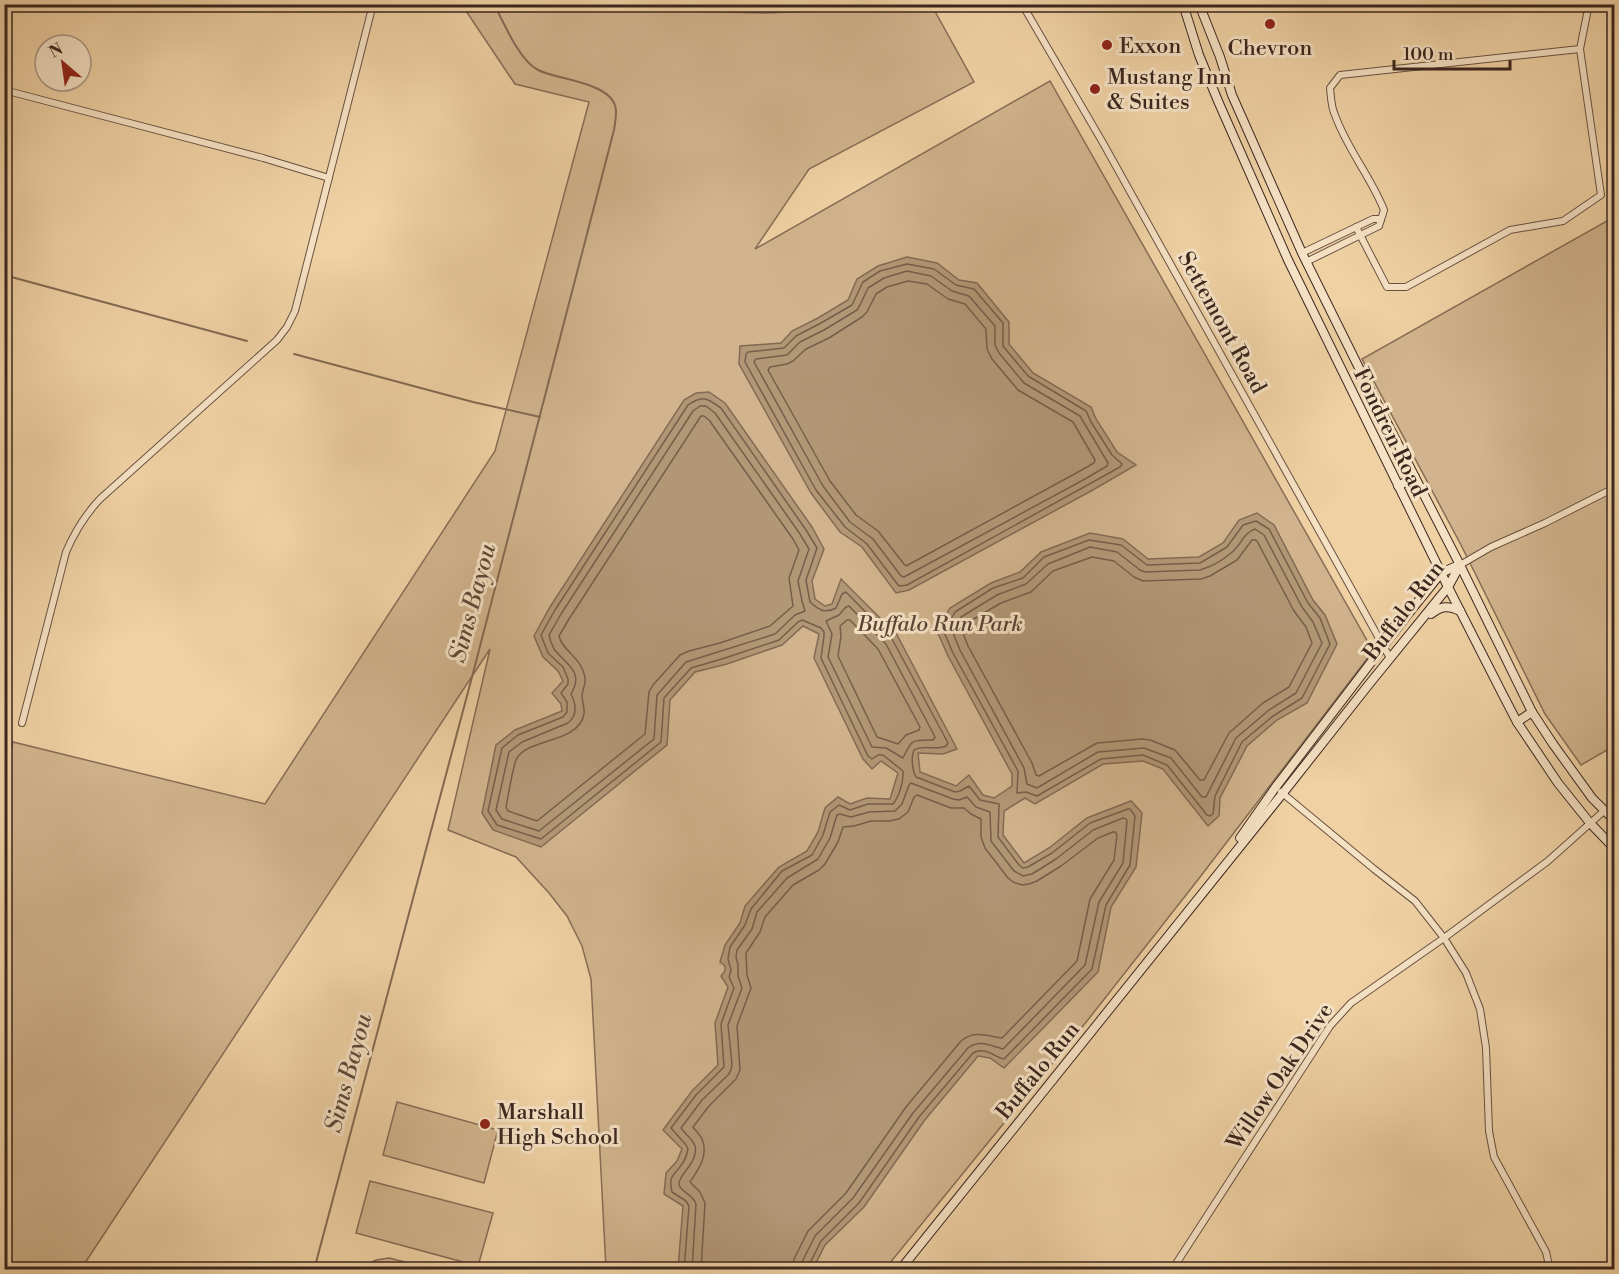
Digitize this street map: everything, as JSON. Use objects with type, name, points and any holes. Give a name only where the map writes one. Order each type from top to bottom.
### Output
[{"type":"main road","name":"Fondren Road","points":[[1183,4],[1199,54],[1292,269],[1460,611],[1517,722],[1557,783],[1614,848]]},
{"type":"main road","name":"Fondren Road","points":[[1201,7],[1232,95],[1306,262],[1532,712],[1585,789],[1614,820]]},
{"type":"main road","points":[[1218,100],[1232,95]]},
{"type":"main road","points":[[1288,260],[1302,253]]},
{"type":"main road","points":[[1292,269],[1306,262]]},
{"type":"main road","points":[[1347,382],[1362,374]]},
{"type":"main road","points":[[1398,486],[1415,477]]},
{"type":"main road","name":"Buffalo Run","points":[[1279,790],[1448,587],[1460,565]]},
{"type":"main road","name":"Buffalo Run","points":[[900,1269],[1203,893],[1383,646],[1441,573],[1460,565]]},
{"type":"main road","points":[[1419,623],[1440,607],[1448,606],[1460,611]]},
{"type":"main road","points":[[1517,722],[1532,712]]},
{"type":"street","points":[[22,723],[66,552],[85,515],[277,340],[295,311],[373,4]]},
{"type":"street","name":"Settemont Road","points":[[1022,4],[1103,143],[1390,658]]},
{"type":"street","points":[[1356,227],[1387,287],[1406,287],[1510,230],[1563,221],[1601,195],[1580,49],[1588,4]]},
{"type":"street","points":[[1306,262],[1378,226],[1384,210],[1379,195],[1334,114],[1330,88],[1340,75],[1580,49]]},
{"type":"street","points":[[4,90],[263,158],[328,178]]},
{"type":"street","points":[[1302,253],[1373,219],[1381,219]]},
{"type":"street","points":[[1460,565],[1491,547],[1614,488]]},
{"type":"street","points":[[1279,790],[1415,901],[1444,938],[1466,974],[1480,1009],[1486,1048],[1488,1131],[1494,1158],[1546,1252],[1550,1269]]},
{"type":"street","name":"Willow Oak Drive","points":[[1172,1269],[1329,1026],[1351,1003],[1548,861],[1605,810]]},
{"type":"green space","name":"Buffalo Run Park","points":[[571,4],[610,9],[766,13],[932,6],[974,82],[809,169],[755,249],[1050,81],[1373,651],[1087,1021],[885,1269],[606,1269],[591,979],[582,946],[567,916],[516,857],[448,830],[490,649],[81,1269],[5,1270],[4,774],[13,742],[265,804],[495,451],[589,102],[515,84],[462,5]]},
{"type":"green space","points":[[1614,217],[1614,746],[1581,765],[1545,714],[1461,545],[1362,359]]},
{"type":"green space","points":[[397,1102],[498,1130],[484,1183],[383,1155]]},
{"type":"green space","points":[[370,1181],[493,1213],[478,1266],[356,1233]]},
{"type":"green space","points":[[389,1258],[432,1269],[359,1269],[376,1260]]},
{"type":"water","points":[[907,257],[937,263],[959,280],[977,283],[1009,322],[1009,344],[1033,373],[1091,407],[1117,452],[1136,465],[909,590],[896,593],[862,547],[840,532],[811,493],[739,364],[740,346],[781,343],[792,331],[848,300],[857,279],[878,266]]},
{"type":"water","points":[[709,392],[725,403],[812,527],[824,549],[812,581],[815,599],[825,606],[832,604],[841,579],[897,635],[957,749],[943,754],[918,753],[920,772],[956,786],[969,775],[983,795],[994,798],[1012,786],[1012,774],[948,656],[937,631],[950,608],[991,583],[1020,572],[1041,552],[1090,533],[1123,539],[1148,559],[1199,557],[1223,543],[1239,520],[1257,513],[1274,525],[1313,600],[1325,615],[1337,644],[1307,703],[1277,720],[1247,746],[1220,798],[1219,816],[1208,826],[1163,769],[1143,761],[1103,764],[1035,804],[1025,798],[1004,811],[1003,835],[1024,863],[1049,848],[1087,818],[1131,801],[1142,813],[1136,867],[1111,907],[1098,972],[1004,1068],[990,1058],[978,1056],[924,1121],[864,1207],[825,1245],[813,1269],[678,1269],[683,1206],[664,1194],[666,1173],[677,1161],[682,1149],[663,1130],[692,1091],[718,1065],[715,1023],[728,987],[721,976],[725,971],[725,966],[720,962],[725,945],[740,923],[745,906],[779,867],[807,851],[818,832],[825,808],[838,797],[850,804],[867,798],[890,799],[898,773],[881,761],[872,769],[863,759],[814,658],[819,634],[803,626],[782,645],[727,664],[695,672],[670,700],[667,745],[541,847],[493,830],[482,813],[496,745],[515,730],[562,711],[561,704],[552,693],[563,681],[558,671],[543,657],[534,636],[550,607],[684,400],[696,393]]},
{"type":"waterway","name":"Sims Bayou","points":[[314,1270],[472,677],[615,125],[616,111],[613,101],[606,94],[584,83],[538,70],[531,65],[513,40],[494,4]]},
{"type":"waterway","points":[[4,275],[247,341]]},
{"type":"waterway","points":[[294,354],[473,402],[540,417]]},
{"type":"place","name":"Chevron","points":[[1270,24]]},
{"type":"place","name":"Exxon","points":[[1107,45]]},
{"type":"place","name":"Mustang Inn & Suites","points":[[1095,89]]},
{"type":"place","name":"Marshall High School","points":[[485,1124]]}]
